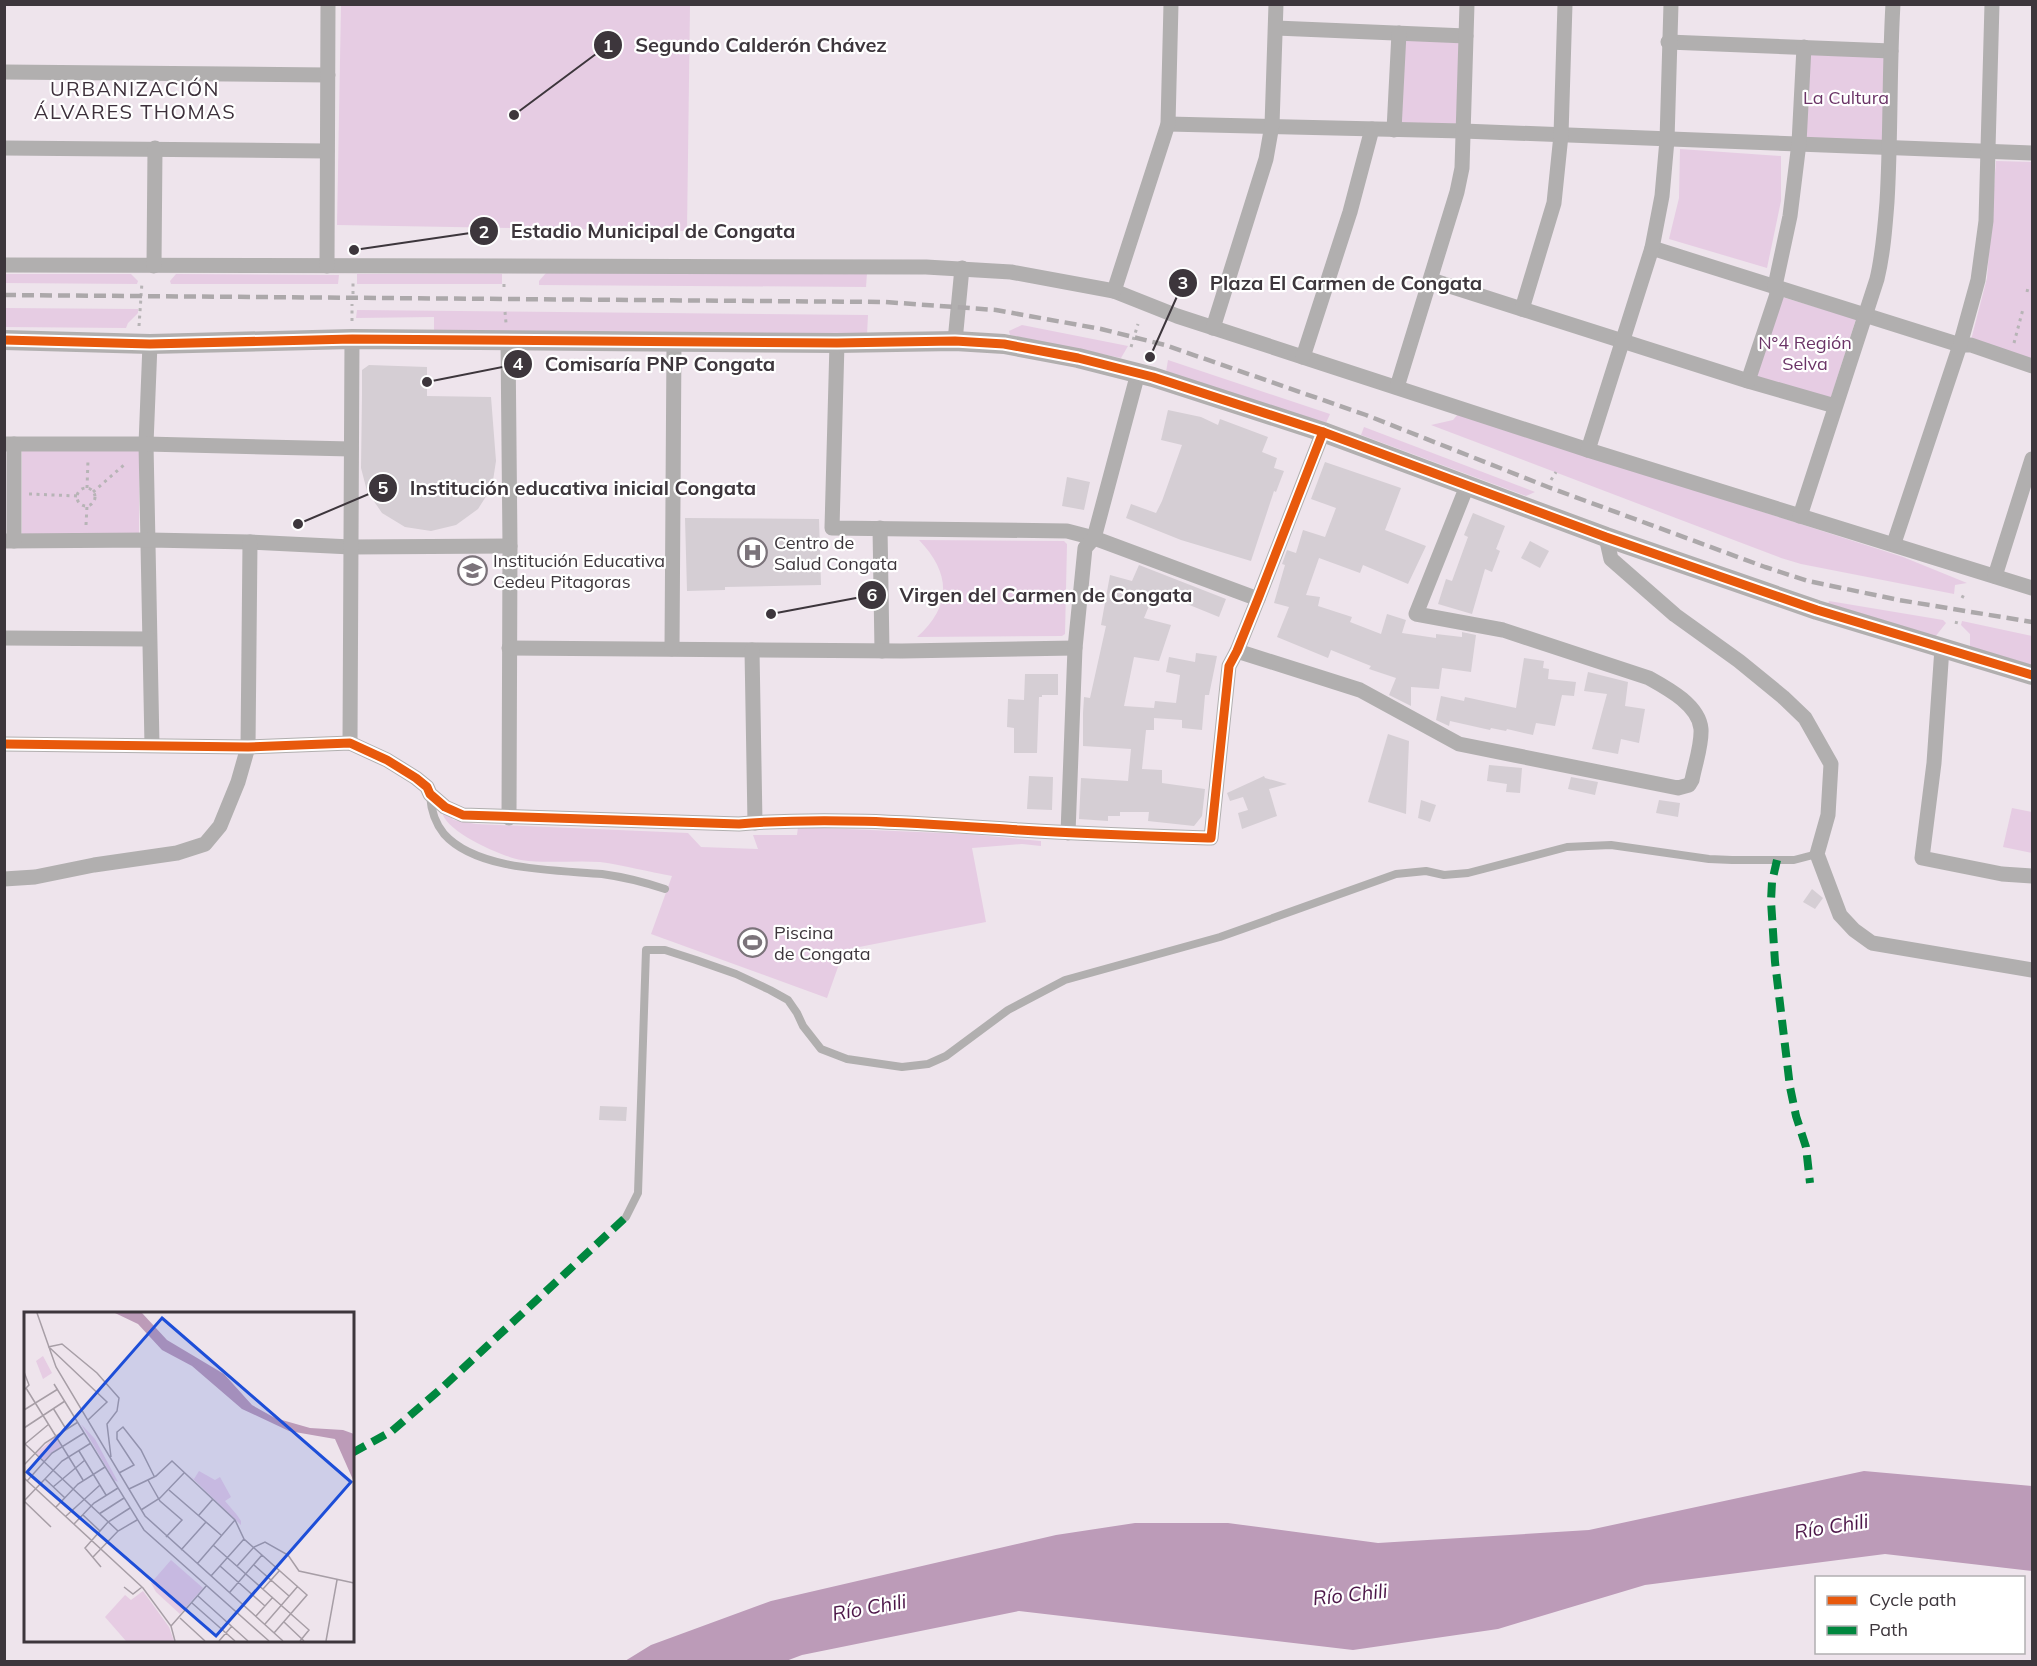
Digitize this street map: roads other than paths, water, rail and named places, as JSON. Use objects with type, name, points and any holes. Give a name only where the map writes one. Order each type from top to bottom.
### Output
[{"type":"street","points":[[327,266],[328,4]]},
{"type":"street","points":[[1113,291],[1168,124],[1172,4]]},
{"type":"street","points":[[1213,328],[1266,159],[1272,125],[1276,4]]},
{"type":"street","points":[[1396,387],[1431,280],[1462,168],[1467,4]]},
{"type":"street","points":[[1521,309],[1554,203],[1561,135],[1565,4]]},
{"type":"street","points":[[1588,450],[1652,248],[1662,196],[1667,140],[1668,42],[1671,4]]},
{"type":"street","points":[[1800,516],[1883,255],[1890,148],[1893,4]]},
{"type":"street","points":[[1894,543],[1960,345],[1984,250],[1992,4]]},
{"type":"street","points":[[1276,28],[1466,36]]},
{"type":"street","points":[[1394,130],[1399,33]]},
{"type":"street","points":[[1668,42],[1891,51]]},
{"type":"street","points":[[1748,381],[1777,294],[1775,286],[1790,216],[1799,143],[1804,47]]},
{"type":"street","points":[[4,72],[328,75]]},
{"type":"street","points":[[1168,124],[1463,131],[2032,153]]},
{"type":"street","points":[[1303,357],[1350,212],[1372,129]]},
{"type":"street","points":[[4,148],[327,151]]},
{"type":"street","points":[[148,270],[155,148]]},
{"type":"street","points":[[1652,248],[1960,345],[1971,345],[2032,366]]},
{"type":"street","points":[[4,266],[148,270],[327,266],[926,267],[1011,272],[1113,291],[1213,328],[1588,450],[1894,543],[2032,588]]},
{"type":"street","points":[[954,341],[962,268]]},
{"type":"street","points":[[1431,280],[1748,381],[1835,406]]},
{"type":"street","points":[[350,743],[352,330]]},
{"type":"street","points":[[4,340],[150,344],[352,330],[507,333],[674,342],[954,341],[1004,344],[1078,358],[1138,373],[1323,432],[1606,537],[1817,610],[2032,675]]},
{"type":"street","points":[[507,333],[510,546],[509,818]]},
{"type":"street","points":[[672,650],[674,342]]},
{"type":"street","points":[[837,343],[832,528],[1062,530],[1094,538],[1258,599]]},
{"type":"street","points":[[150,344],[146,444],[152,745]]},
{"type":"street","points":[[1068,833],[1075,648],[1085,548],[1094,538],[1138,373]]},
{"type":"street","points":[[4,744],[248,747],[350,743],[407,772],[427,787],[430,794],[446,807],[463,815],[739,824],[774,821],[932,825],[1211,838],[1229,666],[1258,599],[1323,432]]},
{"type":"street","points":[[351,448],[9,444],[9,541],[149,540],[351,547],[510,546]]},
{"type":"street","points":[[1995,576],[2031,466]]},
{"type":"street","points":[[1237,651],[1360,690],[1459,744],[1678,788],[1689,785],[1692,780],[1701,726],[1690,708],[1664,687],[1649,678],[1503,630],[1416,614],[1467,486]]},
{"type":"street","points":[[880,528],[882,651]]},
{"type":"street","points":[[1606,537],[1611,559],[1675,615],[1739,661],[1805,718],[1831,764],[1828,814],[1817,854],[1840,915],[1854,930],[1872,943],[2032,970]]},
{"type":"street","points":[[4,879],[35,877],[177,853],[205,844],[220,826],[238,782],[248,747],[250,542]]},
{"type":"street","points":[[4,638],[149,639]]},
{"type":"street","points":[[509,648],[882,651],[1075,648]]},
{"type":"street","points":[[1941,648],[1934,763],[1922,858],[2002,874],[2032,876]]},
{"type":"street","points":[[753,650],[755,823]]},
{"type":"lane","points":[[430,794],[436,821],[444,834],[475,854],[519,867],[630,878],[665,889]]},
{"type":"lane","points":[[626,1217],[638,1193],[646,950],[664,950],[736,974],[788,1000],[803,1026],[821,1049],[847,1059],[902,1067],[928,1064],[946,1056],[1008,1010],[1065,980],[1083,973],[1220,937],[1396,874],[1426,871],[1444,875],[1468,873],[1567,847],[1588,846],[1611,845],[1709,859],[1732,860],[1794,860],[1817,854]]},
{"type":"water","name":"Río Chili","points":[[1864,1471],[2032,1486],[2032,1571],[1885,1554],[1645,1585],[1498,1629],[1353,1650],[1019,1611],[802,1655],[786,1661],[625,1661],[651,1645],[771,1601],[1056,1535],[1135,1523],[1228,1523],[1378,1543],[1589,1530]]},
{"type":"railway","points":[[4,295],[885,302],[996,310],[1101,329],[1165,345],[1366,415],[1548,487],[1808,581],[1899,600],[2032,622]]},
{"type":"place","name":"Segundo Calderón Chávez","points":[[514,115]]},
{"type":"place","name":"Estadio Municipal de Congata","points":[[354,250]]},
{"type":"place","name":"Plaza El Carmen de Congata","points":[[1150,357]]},
{"type":"place","name":"Comisaría PNP Congata","points":[[427,382]]},
{"type":"place","name":"Institución educativa inicial Congata","points":[[298,524]]},
{"type":"place","name":"Centro de Salud Congata","points":[[753,552]]},
{"type":"place","name":"Institución Educativa Cedeu Pitagoras","points":[[472,570]]},
{"type":"place","name":"Virgen del Carmen de Congata","points":[[771,614]]},
{"type":"place","name":"Piscina de Congata","points":[[753,942]]},
{"type":"district","name":"URBANIZACIÓN ÁLVARES THOMAS","points":[[135,100]]},
{"type":"park label","name":"La Cultura","points":[[1846,97]]},
{"type":"park label","name":"N°4 Región Selva","points":[[1805,352]]}]
